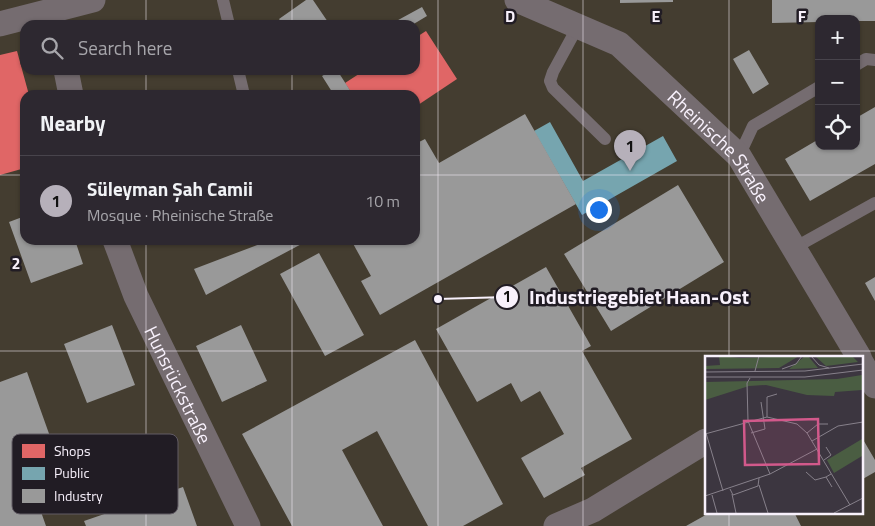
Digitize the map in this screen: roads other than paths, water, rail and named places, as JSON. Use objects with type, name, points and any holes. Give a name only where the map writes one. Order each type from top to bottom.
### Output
[{"type":"street","points":[[0,24],[55,12],[93,0]]},
{"type":"street","name":"Rheinische Straße","points":[[517,0],[620,44],[739,156],[794,248],[853,356]]},
{"type":"street","points":[[67,75],[70,90]]},
{"type":"street","name":"Hunsrückstraße","points":[[117,245],[136,296],[248,526]]},
{"type":"street","name":"Rheinische Straße","points":[[862,368],[875,386]]},
{"type":"street","points":[[556,526],[593,510],[705,442]]},
{"type":"lane","points":[[223,0],[228,20]]},
{"type":"lane","points":[[578,26],[550,81],[554,88],[605,139]]},
{"type":"lane","points":[[860,63],[866,59],[875,60]]},
{"type":"lane","points":[[239,75],[243,90]]},
{"type":"lane","points":[[739,156],[753,126],[815,89]]},
{"type":"lane","points":[[794,248],[875,203]]},
{"type":"place","name":"Süleyman Şah Camii","points":[[630,171]]},
{"type":"place","name":"Industriegebiet Haan-Ost","points":[[438,299]]}]
